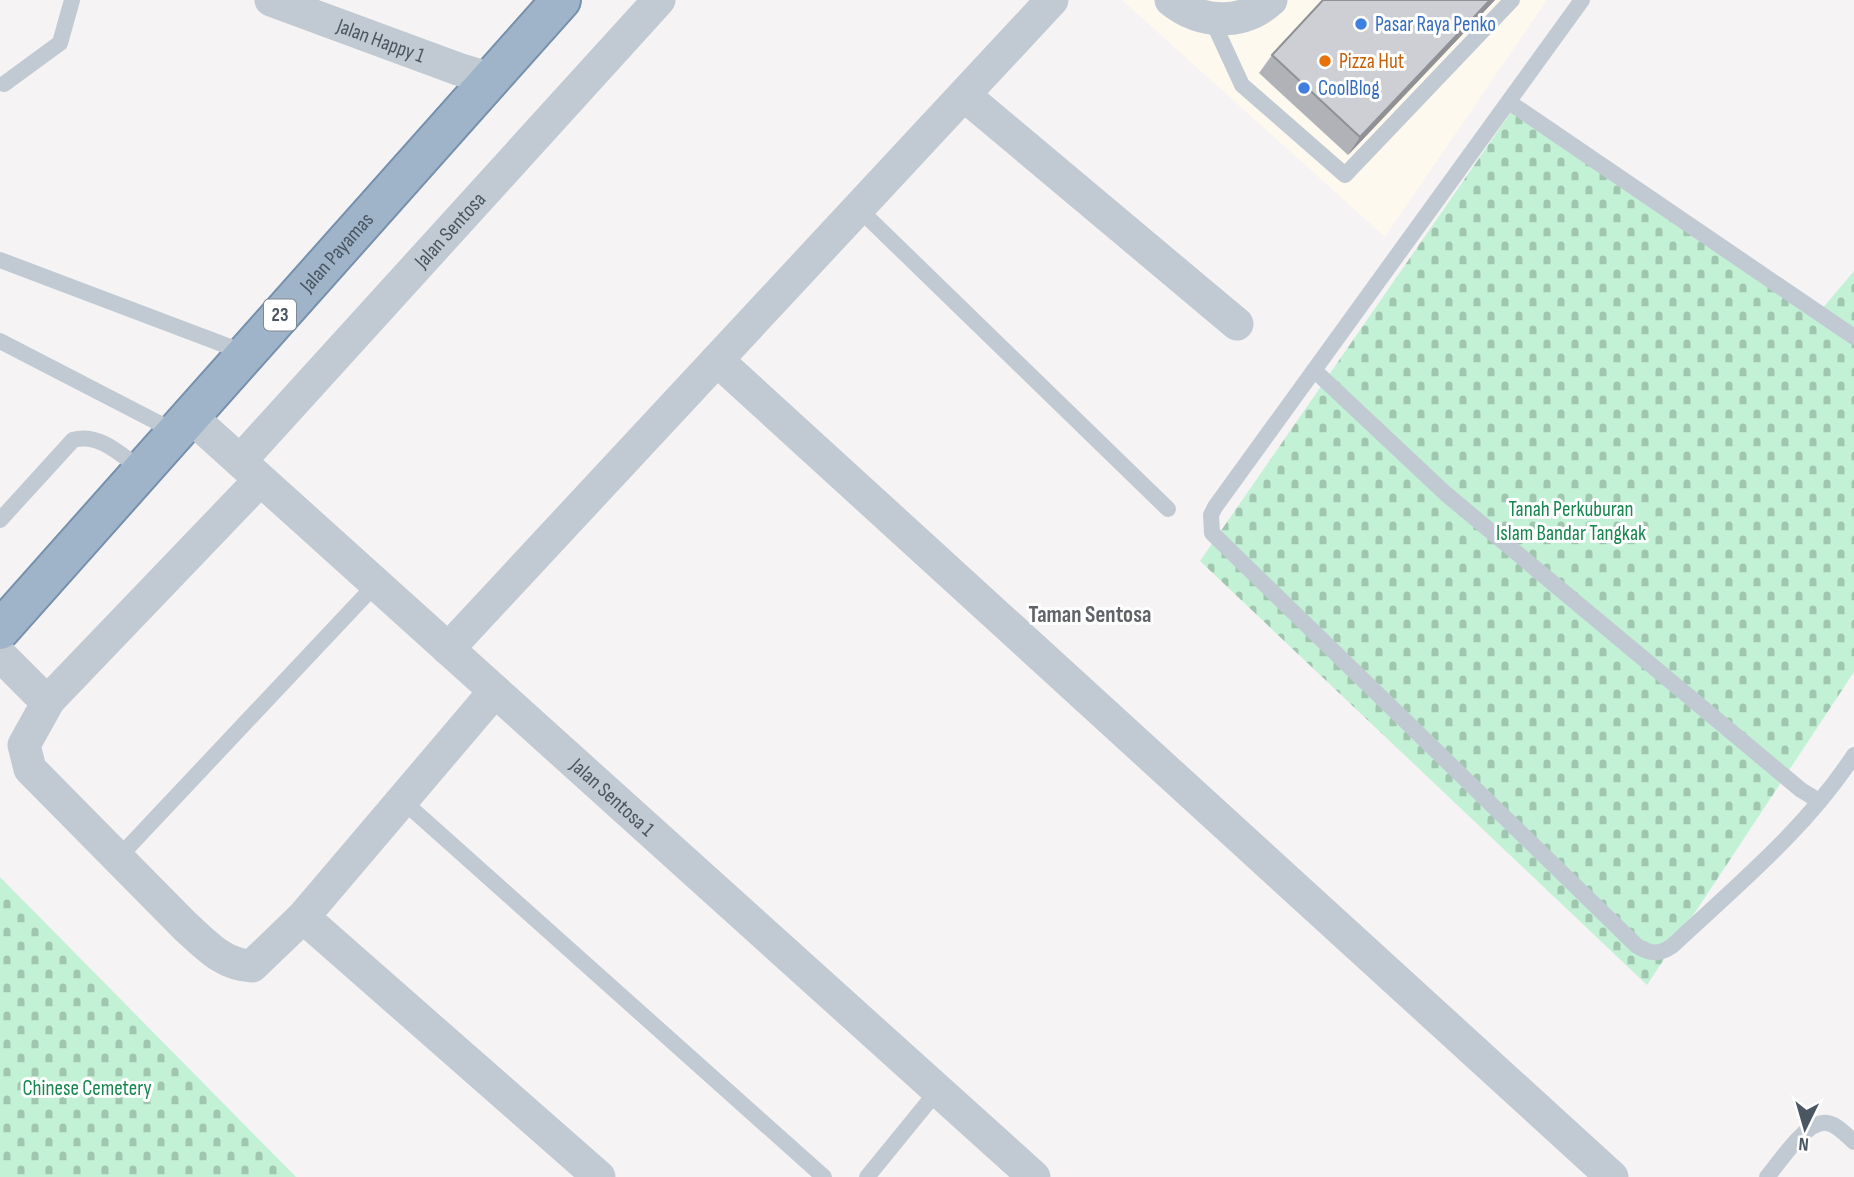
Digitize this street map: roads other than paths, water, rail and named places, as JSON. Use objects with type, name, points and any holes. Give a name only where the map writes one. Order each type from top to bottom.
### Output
[{"type":"highway","name":"Jalan Payamas","points":[[0,629],[561,0]]},
{"type":"street","name":"Jalan Happy 1","points":[[274,0],[491,79]]},
{"type":"street","name":"Jalan Sentosa","points":[[495,691],[303,917],[252,966],[237,966],[225,961],[203,943],[30,769],[24,746],[49,700],[659,0]]},
{"type":"street","points":[[448,649],[1052,0]]},
{"type":"street","points":[[1171,0],[1184,10],[1212,20],[1238,18],[1271,0]]},
{"type":"street","points":[[964,95],[1237,324]]},
{"type":"street","points":[[717,360],[1610,1176]]},
{"type":"street","name":"Jalan Sentosa 1","points":[[183,424],[250,471],[1034,1177]]},
{"type":"street","points":[[0,655],[37,692],[49,700]]},
{"type":"street","points":[[303,917],[599,1177]]},
{"type":"lane","points":[[4,84],[60,43],[72,0]]},
{"type":"lane","points":[[1212,20],[1242,85],[1345,175],[1512,0]]},
{"type":"lane","points":[[1582,0],[1215,507],[1210,515],[1212,533],[1645,951],[1654,953],[1672,946],[1776,848],[1841,776],[1854,755]]},
{"type":"lane","points":[[1509,103],[1854,337]]},
{"type":"lane","points":[[858,208],[1168,509]]},
{"type":"lane","points":[[0,260],[246,353]]},
{"type":"lane","points":[[0,341],[183,424]]},
{"type":"lane","points":[[1314,370],[1446,494],[1604,628],[1818,802]]},
{"type":"lane","points":[[0,520],[66,446],[82,437],[99,441],[142,470]]},
{"type":"lane","points":[[118,858],[376,584]]},
{"type":"lane","points":[[403,801],[824,1177]]},
{"type":"lane","points":[[867,1177],[938,1090]]},
{"type":"lane","points":[[1768,1177],[1802,1134],[1814,1125],[1827,1123],[1837,1127],[1854,1142]]},
{"type":"place","name":"Pasar Raya Penko","points":[[1361,24]]},
{"type":"place","name":"Pizza Hut","points":[[1325,61]]},
{"type":"place","name":"CoolBlog","points":[[1304,88]]},
{"type":"district","name":"Taman Sentosa","points":[[1090,615]]},
{"type":"park label","name":"Tanah Perkuburan Islam Bandar Tangkak","points":[[1571,521]]},
{"type":"park label","name":"Chinese Cemetery","points":[[87,1088]]}]
